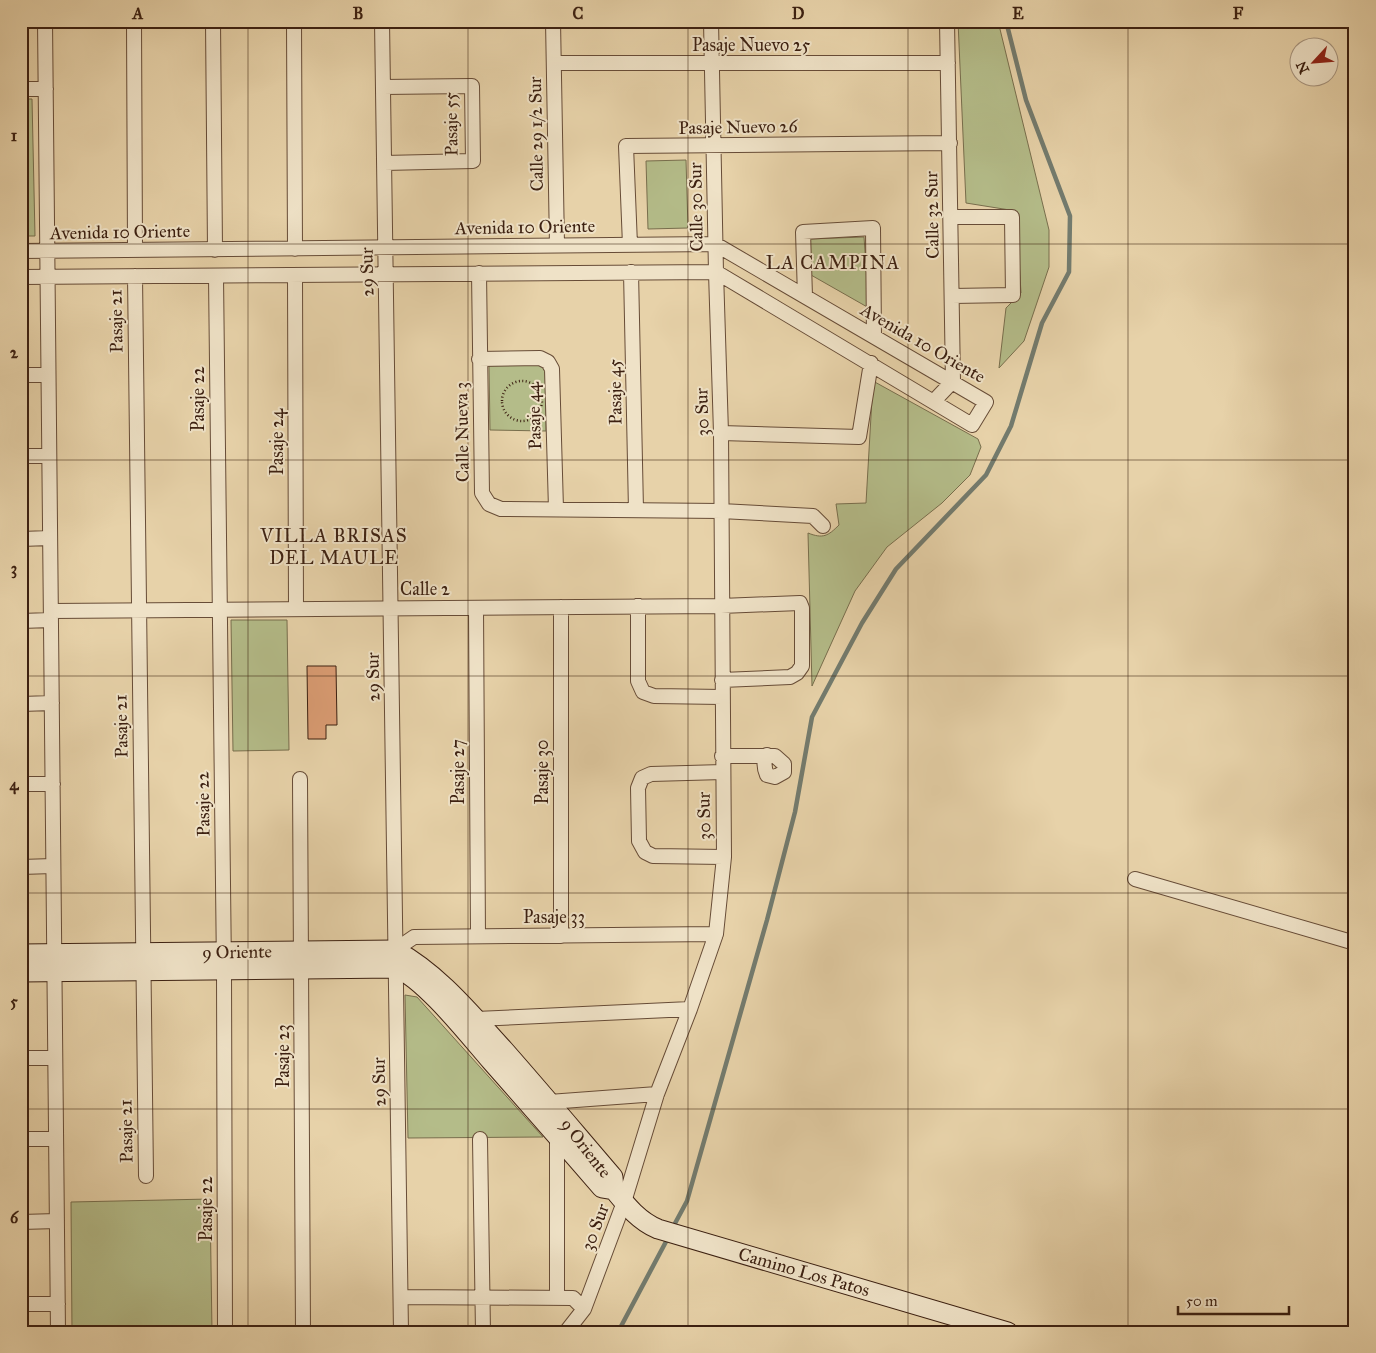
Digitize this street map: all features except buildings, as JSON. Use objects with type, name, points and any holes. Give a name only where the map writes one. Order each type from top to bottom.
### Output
[{"type":"street","points":[[45,21],[58,1332]]},
{"type":"street","points":[[134,21],[136,250]]},
{"type":"street","points":[[213,21],[215,250]]},
{"type":"street","points":[[294,21],[295,249]]},
{"type":"street","name":"29 Sur","points":[[382,21],[401,1332]]},
{"type":"street","name":"Calle 29 1/2 Sur","points":[[553,21],[557,245]]},
{"type":"street","name":"Calle 30 Sur","points":[[711,21],[716,272]]},
{"type":"street","name":"Calle 32 Sur","points":[[947,21],[953,381]]},
{"type":"street","name":"Pasaje Nuevo 25","points":[[554,63],[948,63]]},
{"type":"street","name":"Pasaje 55","points":[[383,87],[472,86],[473,162],[384,162]]},
{"type":"street","points":[[21,89],[46,89]]},
{"type":"street","name":"Pasaje Nuevo 26","points":[[630,244],[626,146],[950,143]]},
{"type":"street","points":[[951,217],[1012,217],[1012,295],[952,296]]},
{"type":"street","points":[[805,296],[803,232],[873,228],[874,336]]},
{"type":"street","name":"Avenida 10 Oriente","points":[[21,251],[715,244],[953,381],[986,402],[972,424],[716,272]]},
{"type":"street","name":"Pasaje 45","points":[[631,272],[636,510]]},
{"type":"street","points":[[21,277],[716,272]]},
{"type":"street","name":"30 Sur","points":[[566,1332],[584,1309],[619,1196],[690,1009],[716,934],[724,857],[721,433],[716,272]]},
{"type":"street","name":"Calle Nueva 3","points":[[479,273],[482,493],[489,504],[501,509],[721,511],[813,516],[823,526]]},
{"type":"street","name":"Pasaje 24","points":[[295,275],[296,609]]},
{"type":"street","name":"Pasaje 21","points":[[134,276],[146,1176]]},
{"type":"street","name":"Pasaje 22","points":[[216,276],[224,961],[225,1332]]},
{"type":"street","name":"Pasaje 44","points":[[479,359],[540,358],[548,362],[552,369],[556,509]]},
{"type":"street","points":[[721,433],[858,438],[871,363]]},
{"type":"street","points":[[21,375],[48,375]]},
{"type":"street","points":[[934,401],[953,381]]},
{"type":"street","points":[[21,456],[49,456]]},
{"type":"street","points":[[21,539],[50,538]]},
{"type":"street","name":"Calle 2","points":[[21,621],[51,616],[139,610],[721,606],[800,603],[802,608],[802,666],[797,673],[790,677],[722,680]]},
{"type":"street","points":[[638,606],[638,681],[643,692],[654,696],[722,697]]},
{"type":"street","name":"Pasaje 30","points":[[561,607],[561,936]]},
{"type":"street","name":"Pasaje 27","points":[[476,608],[478,936]]},
{"type":"street","points":[[21,704],[52,703]]},
{"type":"street","points":[[722,756],[767,755]]},
{"type":"street","points":[[723,772],[651,774],[642,778],[638,788],[639,841],[645,852],[653,856],[724,857]]},
{"type":"street","name":"Pasaje 23","points":[[300,780],[303,1332]]},
{"type":"street","points":[[21,784],[53,784]]},
{"type":"street","points":[[21,867],[53,866]]},
{"type":"street","points":[[1135,879],[1355,943]]},
{"type":"street","name":"Pasaje 33","points":[[396,959],[414,937],[716,934]]},
{"type":"street","name":"9 Oriente","points":[[21,954],[54,963]]},
{"type":"street","name":"9 Oriente","points":[[396,959],[461,1026],[602,1188],[619,1196]]},
{"type":"street","name":"9 Oriente","points":[[21,972],[54,963],[411,959],[435,977],[549,1102],[613,1177],[619,1196]]},
{"type":"street","points":[[476,1020],[690,1009]]},
{"type":"street","points":[[21,1058],[55,1058]]},
{"type":"street","points":[[549,1102],[657,1094]]},
{"type":"street","points":[[557,1136],[557,1298]]},
{"type":"street","points":[[21,1139],[56,1139]]},
{"type":"street","points":[[480,1139],[483,1332]]},
{"type":"street","name":"Camino Los Patos","points":[[619,1196],[646,1224],[664,1231],[1008,1332]]},
{"type":"street","points":[[21,1222],[57,1222]]},
{"type":"street","points":[[401,1296],[573,1298],[584,1309]]},
{"type":"street","points":[[21,1304],[58,1304]]},
{"type":"path","points":[[514,382],[532,383],[541,392],[542,405],[536,416],[525,421],[513,419],[508,415],[502,403],[505,391],[514,382]]},
{"type":"green space","points":[[958,21],[998,21],[1049,230],[1049,267],[1024,341],[999,368],[1006,308],[1021,293],[1016,211],[966,203]]},
{"type":"green space","points":[[21,99],[32,99],[35,236],[21,236]]},
{"type":"green space","points":[[686,160],[688,228],[648,229],[646,161]]},
{"type":"green space","points":[[864,237],[869,308],[811,275],[809,239]]},
{"type":"green space","points":[[537,364],[543,367],[546,373],[546,431],[490,430],[489,365]]},
{"type":"green space","points":[[873,381],[978,439],[981,447],[970,475],[942,503],[887,547],[855,591],[812,686],[808,533],[822,536],[832,532],[839,525],[836,504],[866,503]]},
{"type":"green space","points":[[231,620],[287,620],[289,750],[233,751]]},
{"type":"green space","points":[[405,995],[417,997],[543,1137],[408,1138]]},
{"type":"green space","points":[[210,1199],[212,1332],[72,1332],[71,1202]]},
{"type":"waterway","points":[[672,1229],[687,1201],[767,920],[795,812],[812,717],[862,623],[896,569],[986,475],[1011,426],[1042,323],[1069,272],[1070,216],[1026,100],[1006,21]]},
{"type":"waterway","points":[[618,1332],[669,1236]]},
{"type":"district","name":"LA CAMPINA","points":[[833,262]]},
{"type":"district","name":"VILLA BRISAS DEL MAULE","points":[[334,546]]}]
